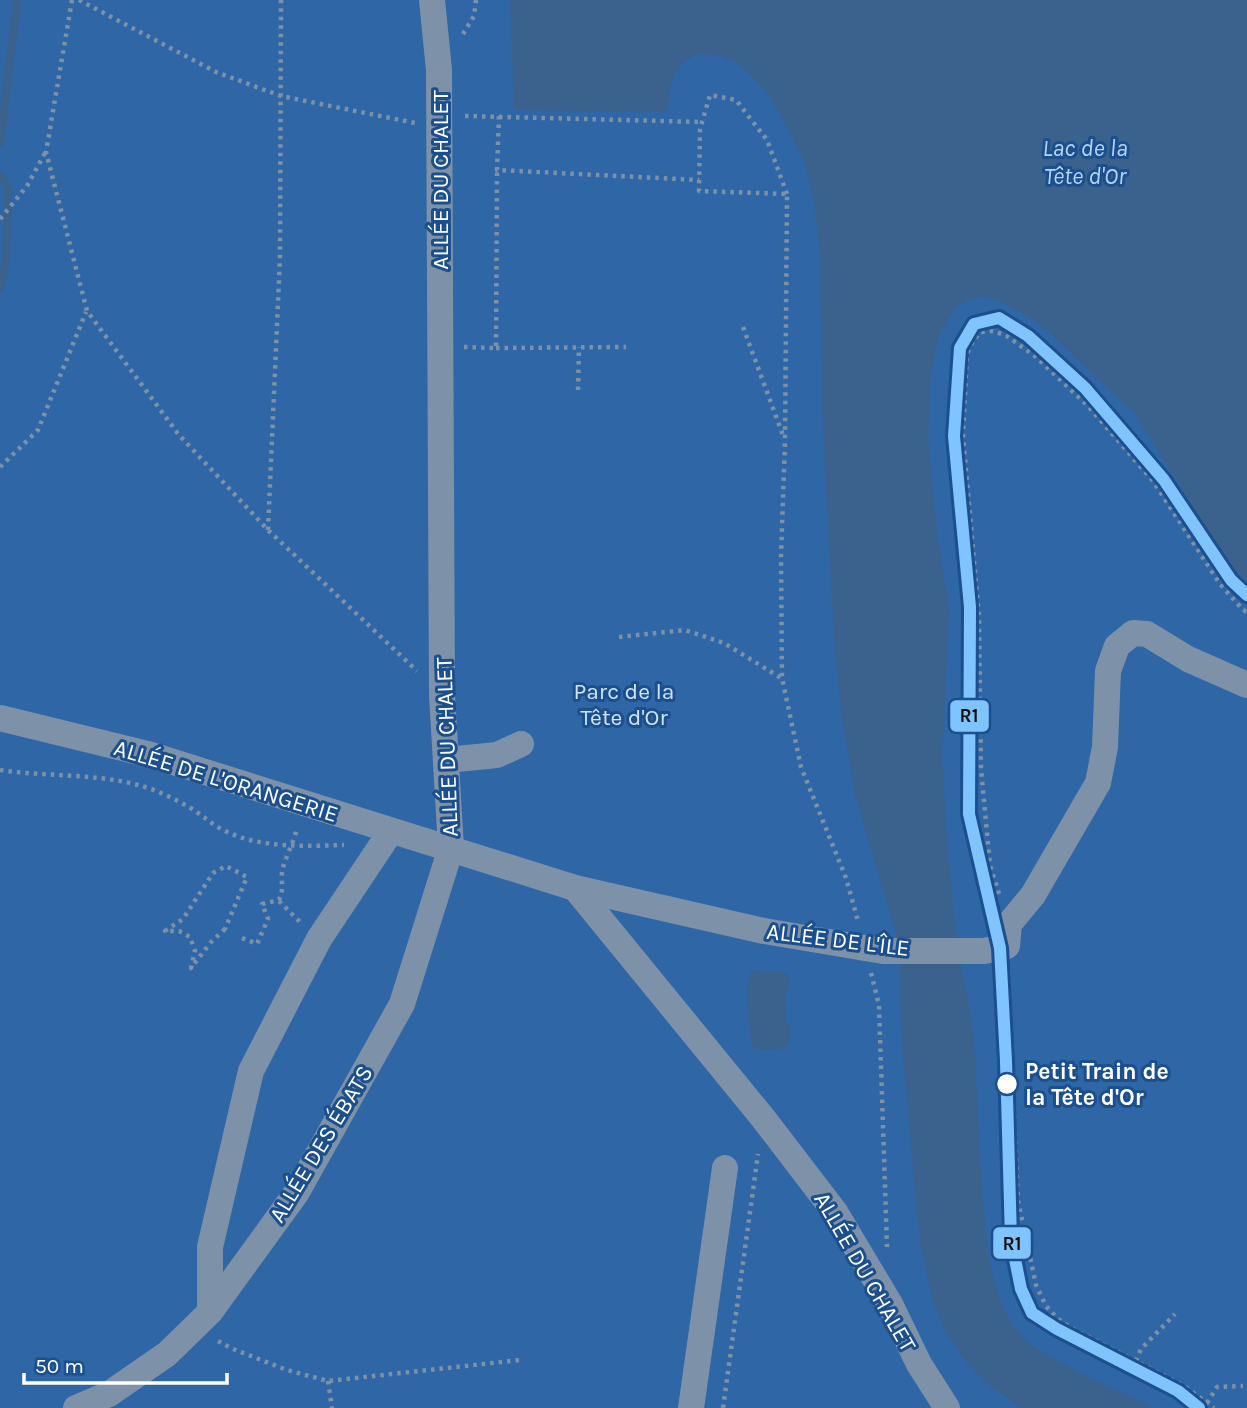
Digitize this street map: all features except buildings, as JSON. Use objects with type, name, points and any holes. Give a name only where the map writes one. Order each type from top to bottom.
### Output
[{"type":"street","name":"ALLÉE DU CHALET","points":[[432,0],[439,70],[443,695],[451,848],[575,888],[763,1118],[835,1212],[890,1304],[919,1364],[947,1408]]},
{"type":"street","points":[[1000,940],[1033,895],[1098,783],[1105,747],[1108,671],[1117,646],[1133,633],[1147,634],[1188,659],[1247,685]]},
{"type":"street","name":"ALLÉE DE L'ORANGERIE","points":[[0,719],[151,755],[451,848]]},
{"type":"street","points":[[447,760],[497,755],[521,744]]},
{"type":"street","points":[[203,1320],[210,1247],[251,1071],[319,939],[391,831]]},
{"type":"street","name":"ALLÉE DES ÉBATS","points":[[76,1408],[109,1394],[167,1354],[203,1320],[297,1192],[402,1004],[451,848]]},
{"type":"street","name":"ALLÉE DE L'ÎLE","points":[[575,888],[764,931],[874,949],[1000,940]]},
{"type":"street","points":[[691,1408],[725,1168]]},
{"type":"path","points":[[0,219],[27,186],[46,152],[72,0]]},
{"type":"path","points":[[79,0],[216,72],[281,96],[440,129]]},
{"type":"path","points":[[268,530],[280,257],[281,0]]},
{"type":"path","points":[[787,194],[699,191],[702,122],[710,95],[736,100],[767,140],[787,194],[785,442],[781,556],[782,678],[801,767],[874,949],[888,1250]]},
{"type":"path","points":[[475,116],[702,122]]},
{"type":"path","points":[[496,348],[499,116]]},
{"type":"path","points":[[46,152],[87,311],[179,435],[268,530],[443,695]]},
{"type":"path","points":[[497,170],[699,180]]},
{"type":"path","points":[[0,467],[38,430],[87,311]]},
{"type":"path","points":[[743,327],[785,442]]},
{"type":"path","points":[[1214,1408],[1184,1386],[1058,1319],[1046,1306],[1036,1285],[1018,1201],[1014,1092],[981,769],[979,617],[963,436],[964,369],[967,354],[980,332],[993,331],[1007,336],[1036,357],[1088,406],[1153,481],[1220,584],[1247,612]]},
{"type":"path","points":[[481,348],[626,346]]},
{"type":"path","points":[[578,390],[579,348]]},
{"type":"path","points":[[619,637],[685,630],[724,643],[782,678]]},
{"type":"path","points":[[0,770],[119,780],[142,786],[187,806],[224,830],[258,843],[293,846],[346,845]]},
{"type":"path","points":[[279,901],[283,892],[282,871],[293,846]]},
{"type":"path","points":[[226,866],[247,877],[228,931],[191,968],[195,951],[190,937],[178,931],[166,931],[183,919],[213,873],[226,866]]},
{"type":"path","points":[[279,901],[290,912]]},
{"type":"path","points":[[242,937],[257,944],[268,919],[262,904],[279,901]]},
{"type":"path","points":[[1003,1100],[1014,1092]]},
{"type":"path","points":[[723,1408],[763,1118]]},
{"type":"path","points":[[1136,1361],[1141,1349],[1175,1314]]},
{"type":"path","points":[[203,1320],[233,1349],[287,1370],[328,1381],[520,1360]]},
{"type":"path","points":[[328,1381],[331,1408]]},
{"type":"path","points":[[1207,1403],[1217,1387],[1243,1386]]},
{"type":"green space","name":"Parc de la Tête d'Or","points":[[0,0],[1247,0],[1247,1408],[0,1408]]},
{"type":"water","name":"Lac de la Tête d'Or","points":[[510,0],[1247,0],[1247,579],[1234,570],[1216,549],[1184,491],[1134,413],[1031,318],[997,299],[979,297],[968,300],[955,308],[940,333],[931,371],[928,437],[935,520],[949,609],[942,754],[948,857],[956,935],[974,1038],[982,1198],[990,1266],[1002,1306],[1014,1327],[1030,1345],[1154,1408],[1022,1408],[991,1387],[969,1365],[946,1333],[933,1302],[921,1247],[915,1191],[901,1031],[900,962],[895,930],[855,795],[840,703],[822,407],[820,252],[815,207],[806,166],[792,135],[764,88],[740,65],[719,55],[697,54],[681,64],[673,77],[666,112],[514,110]]},
{"type":"water","points":[[753,970],[780,971],[788,975],[789,984],[785,996],[786,1023],[790,1023],[790,1043],[782,1048],[753,1048],[747,995]]},
{"type":"waterway","points":[[0,143],[17,0]]},
{"type":"waterway","points":[[0,175],[8,189],[6,261],[0,289]]},
{"type":"transit line","name":"R1","points":[[1199,1408],[1178,1391],[1057,1329],[1032,1313],[1021,1289],[1011,1239],[1000,948],[969,814],[970,607],[954,436],[960,348],[974,324],[999,318],[1028,336],[1085,388],[1164,480],[1231,580],[1247,595]]},
{"type":"place","name":"Petit Train de la Tête d'Or","points":[[1007,1084]]}]
